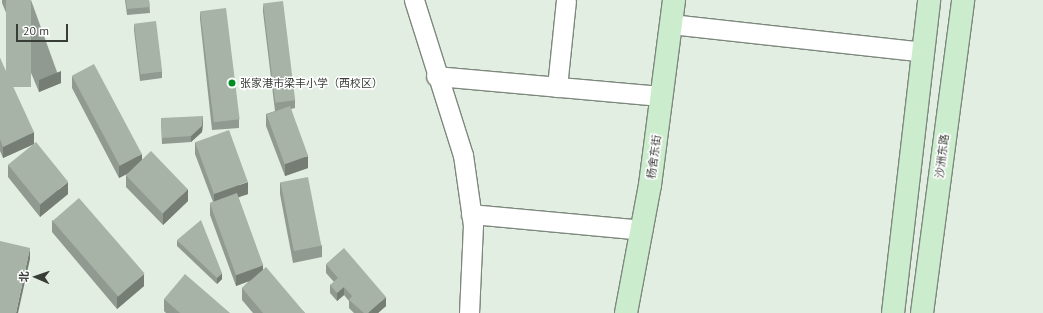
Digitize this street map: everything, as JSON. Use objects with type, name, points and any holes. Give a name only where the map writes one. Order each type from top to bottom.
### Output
[{"type":"street","points":[[414,0],[436,76],[463,155],[471,214],[469,313]]},
{"type":"street","points":[[557,87],[566,0]]},
{"type":"street","name":"杨舍东街","points":[[626,313],[642,230],[662,96],[674,0]]},
{"type":"street","points":[[894,313],[929,0]]},
{"type":"street","name":"沙洲东路","points":[[922,313],[963,0]]},
{"type":"street","points":[[671,24],[923,52]]},
{"type":"street","points":[[436,76],[662,96]]},
{"type":"street","points":[[471,214],[642,230]]},
{"type":"building","points":[[6,0],[31,0],[31,87],[6,87]]},
{"type":"building","points":[[126,0],[149,0],[150,7],[127,9]]},
{"type":"building","points":[[283,1],[295,100],[275,103],[263,3]]},
{"type":"building","points":[[226,8],[240,119],[214,122],[200,11]]},
{"type":"building","points":[[156,21],[162,72],[140,74],[134,24]]},
{"type":"building","points":[[0,58],[34,132],[3,147],[0,139]]},
{"type":"building","points":[[94,64],[142,154],[120,166],[72,76]]},
{"type":"building","points":[[290,106],[308,156],[285,164],[267,115]]},
{"type":"building","points":[[203,116],[202,126],[191,136],[162,138],[161,118]]},
{"type":"building","points":[[229,130],[248,182],[214,194],[195,142]]},
{"type":"building","points":[[36,142],[68,182],[40,204],[8,165]]},
{"type":"building","points":[[151,151],[188,189],[163,213],[126,175]]},
{"type":"building","points":[[308,177],[321,246],[294,251],[281,182]]},
{"type":"building","points":[[237,193],[263,265],[236,275],[210,203]]},
{"type":"building","points":[[79,198],[145,273],[118,296],[53,221]]},
{"type":"building","points":[[201,220],[222,273],[217,278],[177,240]]},
{"type":"building","points":[[0,241],[30,248],[16,313],[0,313]]},
{"type":"building","points":[[344,248],[386,297],[368,313],[364,313],[349,300],[352,296],[344,287],[337,293],[330,285],[338,278],[326,264]]},
{"type":"building","points":[[266,267],[305,313],[263,313],[242,288]]},
{"type":"building","points":[[185,274],[230,313],[180,313],[164,299]]},
{"type":"place","name":"张家港市梁丰小学（西校区）","points":[[232,83]]}]
